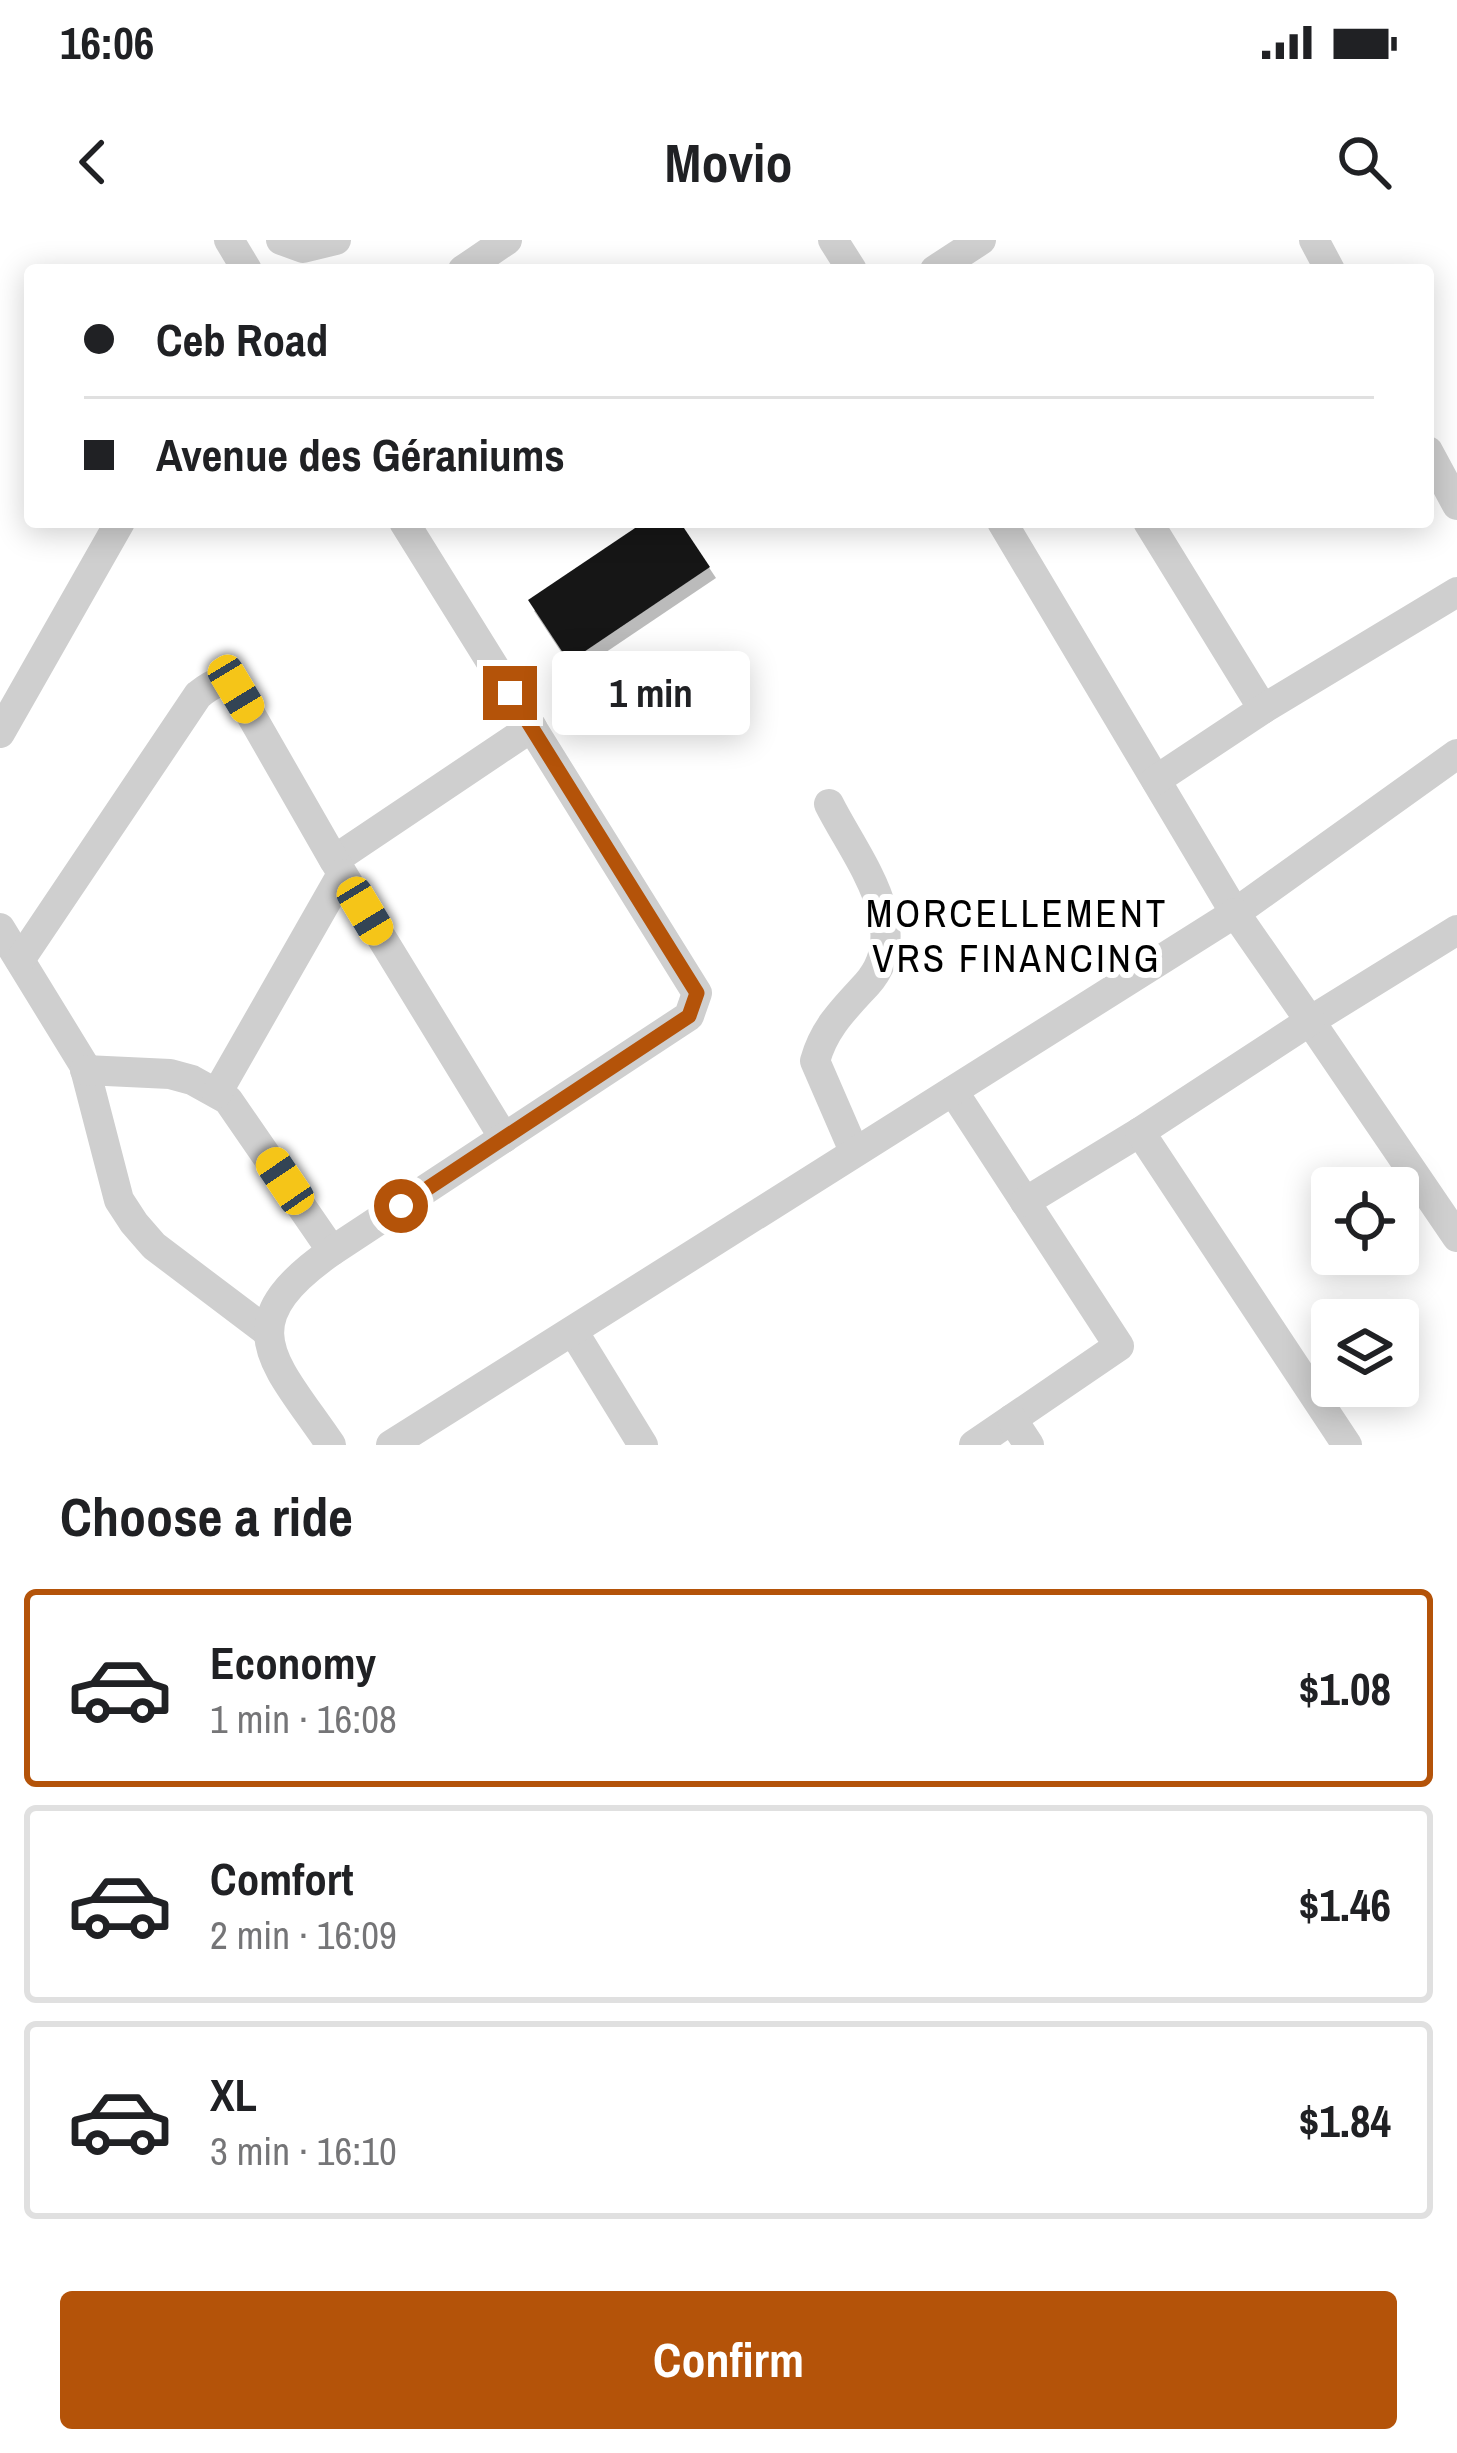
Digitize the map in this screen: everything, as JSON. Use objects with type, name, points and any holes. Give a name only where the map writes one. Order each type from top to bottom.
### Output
[{"type":"street","points":[[281,240],[303,248],[335,240]]},
{"type":"street","points":[[472,264],[507,240]]},
{"type":"street","points":[[943,264],[981,240]]},
{"type":"street","points":[[1434,462],[1457,505]]},
{"type":"street","points":[[0,733],[117,528]]},
{"type":"street","points":[[331,1445],[270,1356],[274,1311],[286,1289],[332,1251],[689,1016],[697,993],[408,528]]},
{"type":"street","points":[[1006,528],[1235,913],[1448,1205],[1457,1237]]},
{"type":"street","points":[[1152,528],[1263,710]]},
{"type":"street","points":[[1156,780],[1457,592]]},
{"type":"street","points":[[20,960],[198,695],[213,683],[225,682],[236,689],[338,867],[504,1138]]},
{"type":"street","points":[[217,1093],[338,867],[532,727]]},
{"type":"street","points":[[391,1445],[1235,913],[1457,754]]},
{"type":"street","points":[[829,804],[885,914],[888,934],[886,953],[874,975],[826,1028],[815,1061],[854,1151]]},
{"type":"street","points":[[0,928],[85,1070],[118,1200],[154,1246],[269,1333]]},
{"type":"street","points":[[1025,1202],[1457,930]]},
{"type":"street","points":[[85,1070],[170,1075],[217,1093],[237,1110],[332,1251]]},
{"type":"street","points":[[953,1091],[1119,1346],[1020,1432],[974,1445]]},
{"type":"street","points":[[1139,1132],[1347,1445]]},
{"type":"street","points":[[573,1331],[643,1445]]},
{"type":"building","points":[[635,528],[684,528],[710,567],[569,662],[528,600]]},
{"type":"district","name":"MORCELLEMENT VRS FINANCING","points":[[1017,936]]},
{"type":"route","points":[[401,1206],[689,1016],[695,1006],[697,993],[510,693]]}]
